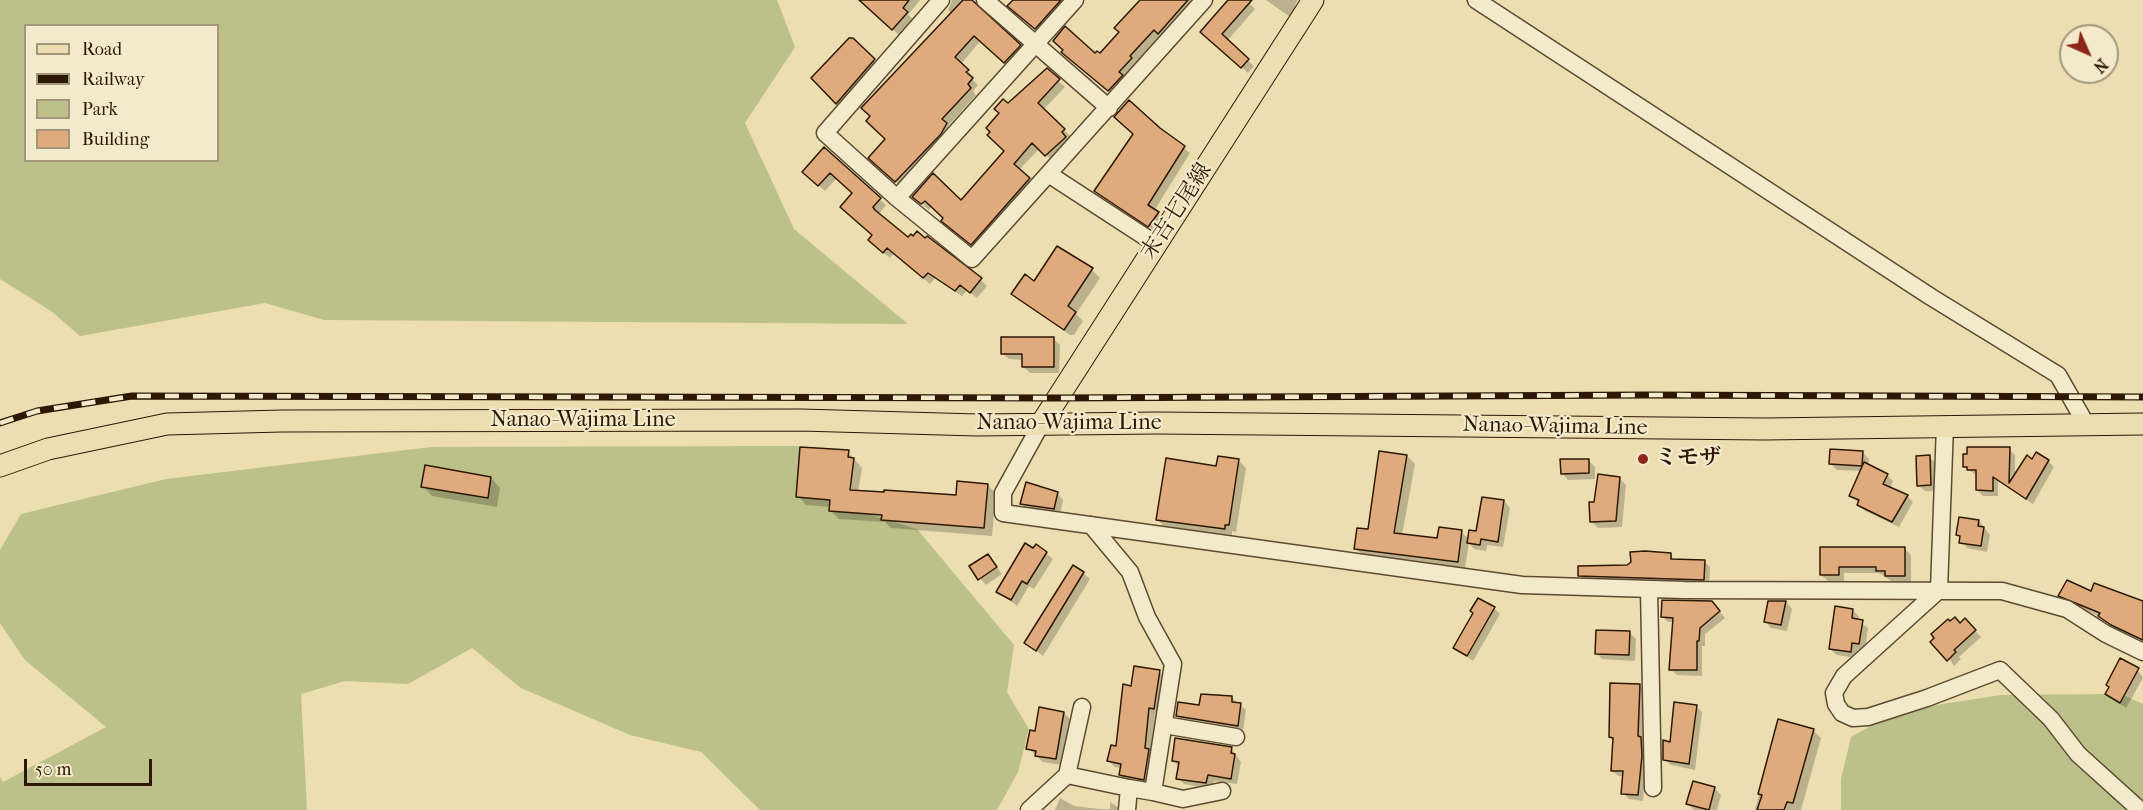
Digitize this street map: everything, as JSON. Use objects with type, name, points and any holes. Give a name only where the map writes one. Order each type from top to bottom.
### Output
[{"type":"main road","name":"末吉七尾線","points":[[1041,424],[1313,0]]},
{"type":"main road","name":"Nanao-Wajima Line","points":[[0,466],[48,449],[167,424],[370,419],[639,422],[801,420],[1765,429],[2143,424]]},
{"type":"street","points":[[941,0],[825,133],[897,198],[972,259],[1050,175],[1204,0]]},
{"type":"street","points":[[985,0],[1109,108]]},
{"type":"street","points":[[897,198],[1075,0]]},
{"type":"street","points":[[1476,0],[1931,297],[2058,375],[2086,424]]},
{"type":"street","points":[[1050,175],[1156,244]]},
{"type":"street","points":[[1041,424],[1003,493],[1003,513],[1522,585],[1649,589],[2001,591],[2067,609],[2106,634],[2143,652]]},
{"type":"street","points":[[1945,425],[1939,590],[1844,676],[1833,693],[1842,713],[1852,718],[1868,717],[1927,698],[2000,670],[2050,719],[2078,754],[2140,810]]},
{"type":"street","points":[[1091,525],[1130,572],[1148,617],[1173,664],[1154,792]]},
{"type":"street","points":[[1649,589],[1653,788]]},
{"type":"street","points":[[1029,810],[1067,775],[1082,707]]},
{"type":"street","points":[[1164,725],[1236,737]]},
{"type":"street","points":[[1067,775],[1184,800],[1222,791]]},
{"type":"street","points":[[1127,810],[1129,788]]},
{"type":"green space","points":[[0,0],[777,0],[795,47],[745,123],[794,229],[908,324],[324,320],[265,303],[80,336],[51,311],[0,279]]},
{"type":"green space","points":[[801,446],[818,452],[842,506],[917,529],[1014,645],[1007,692],[1029,729],[1018,772],[997,810],[760,810],[701,752],[630,735],[521,688],[472,648],[408,684],[345,681],[301,694],[307,810],[0,810],[0,777],[3,782],[106,727],[25,660],[0,623],[0,550],[21,514],[166,479],[431,447]]},
{"type":"green space","points":[[2121,694],[2143,704],[2143,810],[1841,810],[1841,779],[1851,737],[1897,711],[2001,695]]},
{"type":"building","points":[[859,0],[909,0],[903,8],[908,12],[892,30]]},
{"type":"building","points":[[963,0],[972,0],[1021,45],[1004,63],[974,36],[955,57],[969,70],[966,72],[973,78],[968,84],[971,88],[942,119],[947,123],[941,134],[895,182],[868,158],[885,139],[866,121],[870,116],[861,108]]},
{"type":"building","points":[[1013,0],[1061,0],[1035,29],[1007,6]]},
{"type":"building","points":[[1140,0],[1188,0],[1158,34],[1154,30],[1130,56],[1132,58],[1119,72],[1123,75],[1108,91],[1061,52],[1063,50],[1053,41],[1065,26],[1095,53],[1097,51],[1100,53],[1119,32],[1114,28]]},
{"type":"building","points":[[1228,0],[1252,0],[1222,34],[1249,59],[1241,68],[1200,32]]},
{"type":"building","points":[[849,38],[853,38],[875,59],[836,104],[811,78]]},
{"type":"building","points":[[1047,68],[1060,79],[1038,103],[1065,129],[1062,132],[1066,137],[1045,156],[1032,143],[1014,164],[1030,178],[971,245],[941,221],[943,218],[925,201],[921,204],[912,197],[933,173],[961,200],[1004,151],[987,135],[990,132],[986,128],[999,113],[994,109],[1003,99],[1008,103]]},
{"type":"building","points":[[1129,100],[1160,128],[1185,146],[1148,205],[1159,212],[1148,227],[1094,191],[1133,134],[1114,117]]},
{"type":"building","points":[[824,147],[881,198],[873,207],[875,210],[908,237],[911,234],[913,236],[917,231],[925,238],[927,236],[982,278],[970,293],[960,285],[955,291],[928,273],[923,278],[887,248],[883,253],[868,240],[872,235],[840,207],[852,193],[830,173],[818,186],[802,172]]},
{"type":"building","points":[[1057,246],[1093,268],[1068,306],[1076,312],[1064,330],[1011,294],[1025,274],[1034,281]]},
{"type":"building","points":[[1001,337],[1054,337],[1054,367],[1022,367],[1022,354],[1001,354]]},
{"type":"building","points":[[800,447],[849,450],[848,457],[854,458],[850,490],[956,495],[957,481],[988,484],[984,528],[881,520],[882,515],[829,511],[830,500],[796,497]]},
{"type":"building","points":[[1967,447],[2010,447],[2009,483],[2027,455],[2032,459],[2036,452],[2049,460],[2026,499],[1993,477],[1993,491],[1976,490],[1976,470],[1967,470],[1967,467],[1963,467],[1963,454],[1967,454]]},
{"type":"building","points":[[1830,449],[1863,451],[1862,466],[1829,464]]},
{"type":"building","points":[[1379,451],[1407,455],[1394,533],[1437,538],[1439,527],[1462,530],[1458,562],[1354,549],[1357,528],[1368,529]]},
{"type":"building","points":[[1930,455],[1931,485],[1917,486],[1916,456]]},
{"type":"building","points":[[1218,456],[1239,459],[1229,525],[1225,525],[1225,529],[1156,520],[1166,458],[1216,466]]},
{"type":"building","points":[[1560,459],[1589,459],[1589,473],[1561,474]]},
{"type":"building","points":[[1864,462],[1888,474],[1883,484],[1908,495],[1892,522],[1857,505],[1859,500],[1849,496]]},
{"type":"building","points":[[425,465],[491,477],[488,498],[421,487]]},
{"type":"building","points":[[1598,474],[1620,477],[1616,521],[1590,522],[1589,502],[1594,502]]},
{"type":"building","points":[[1026,482],[1058,492],[1054,509],[1020,504]]},
{"type":"building","points":[[1482,497],[1504,500],[1498,542],[1481,539],[1480,545],[1467,543],[1469,530],[1476,531]]},
{"type":"building","points":[[1959,517],[1979,520],[1978,526],[1984,527],[1981,546],[1959,543],[1960,536],[1956,535]]},
{"type":"building","points":[[1025,543],[1033,548],[1036,544],[1047,552],[1027,584],[1022,581],[1011,600],[996,592]]},
{"type":"building","points":[[1820,547],[1905,547],[1905,576],[1885,576],[1885,571],[1876,571],[1876,567],[1839,567],[1839,575],[1820,575]]},
{"type":"building","points":[[1630,552],[1671,553],[1671,559],[1705,560],[1704,580],[1578,576],[1578,566],[1627,565],[1631,562]]},
{"type":"building","points":[[988,554],[997,567],[978,580],[969,566]]},
{"type":"building","points":[[1073,565],[1084,572],[1036,651],[1024,643]]},
{"type":"building","points":[[2067,580],[2091,591],[2094,583],[2143,601],[2143,640],[2111,625],[2098,616],[2100,613],[2058,596]]},
{"type":"building","points":[[1478,598],[1495,607],[1467,656],[1453,648],[1473,613],[1470,611]]},
{"type":"building","points":[[1662,600],[1712,601],[1720,611],[1700,628],[1699,641],[1697,641],[1697,670],[1669,670],[1673,618],[1661,617]]},
{"type":"building","points":[[1768,601],[1786,601],[1781,625],[1764,622]]},
{"type":"building","points":[[1835,606],[1853,609],[1852,618],[1863,620],[1859,644],[1852,643],[1851,652],[1829,649]]},
{"type":"building","points":[[1955,617],[1960,623],[1965,618],[1976,630],[1954,650],[1956,652],[1947,661],[1930,642],[1934,638],[1931,634],[1948,619],[1950,621]]},
{"type":"building","points":[[1596,630],[1630,631],[1629,655],[1595,654]]},
{"type":"building","points":[[2120,658],[2139,668],[2120,703],[2105,694],[2109,687],[2106,685]]},
{"type":"building","points":[[1134,666],[1160,670],[1154,709],[1149,708],[1145,748],[1149,749],[1144,780],[1119,775],[1121,764],[1107,761],[1111,745],[1116,746],[1123,684],[1131,686]]},
{"type":"building","points":[[1610,683],[1640,684],[1638,736],[1641,737],[1642,756],[1638,795],[1621,794],[1623,771],[1611,771],[1613,738],[1609,737]]},
{"type":"building","points":[[1201,694],[1232,696],[1232,702],[1241,703],[1238,726],[1176,716],[1178,702],[1199,705]]},
{"type":"building","points":[[1674,702],[1697,705],[1689,764],[1663,760],[1663,740],[1670,742]]},
{"type":"building","points":[[1039,707],[1064,712],[1056,759],[1035,756],[1036,751],[1026,749],[1030,730],[1035,731]]},
{"type":"building","points":[[1778,719],[1814,729],[1793,803],[1787,802],[1784,810],[1757,810],[1762,795],[1758,794]]},
{"type":"building","points":[[1175,738],[1232,747],[1231,753],[1235,754],[1231,779],[1208,775],[1206,783],[1176,779],[1179,762],[1172,761]]},
{"type":"building","points":[[1693,781],[1715,787],[1709,810],[1686,804]]},
{"type":"railway","points":[[0,423],[37,411],[132,396],[2143,397]]},
{"type":"place","name":"ミモザ","points":[[1643,459]]}]
